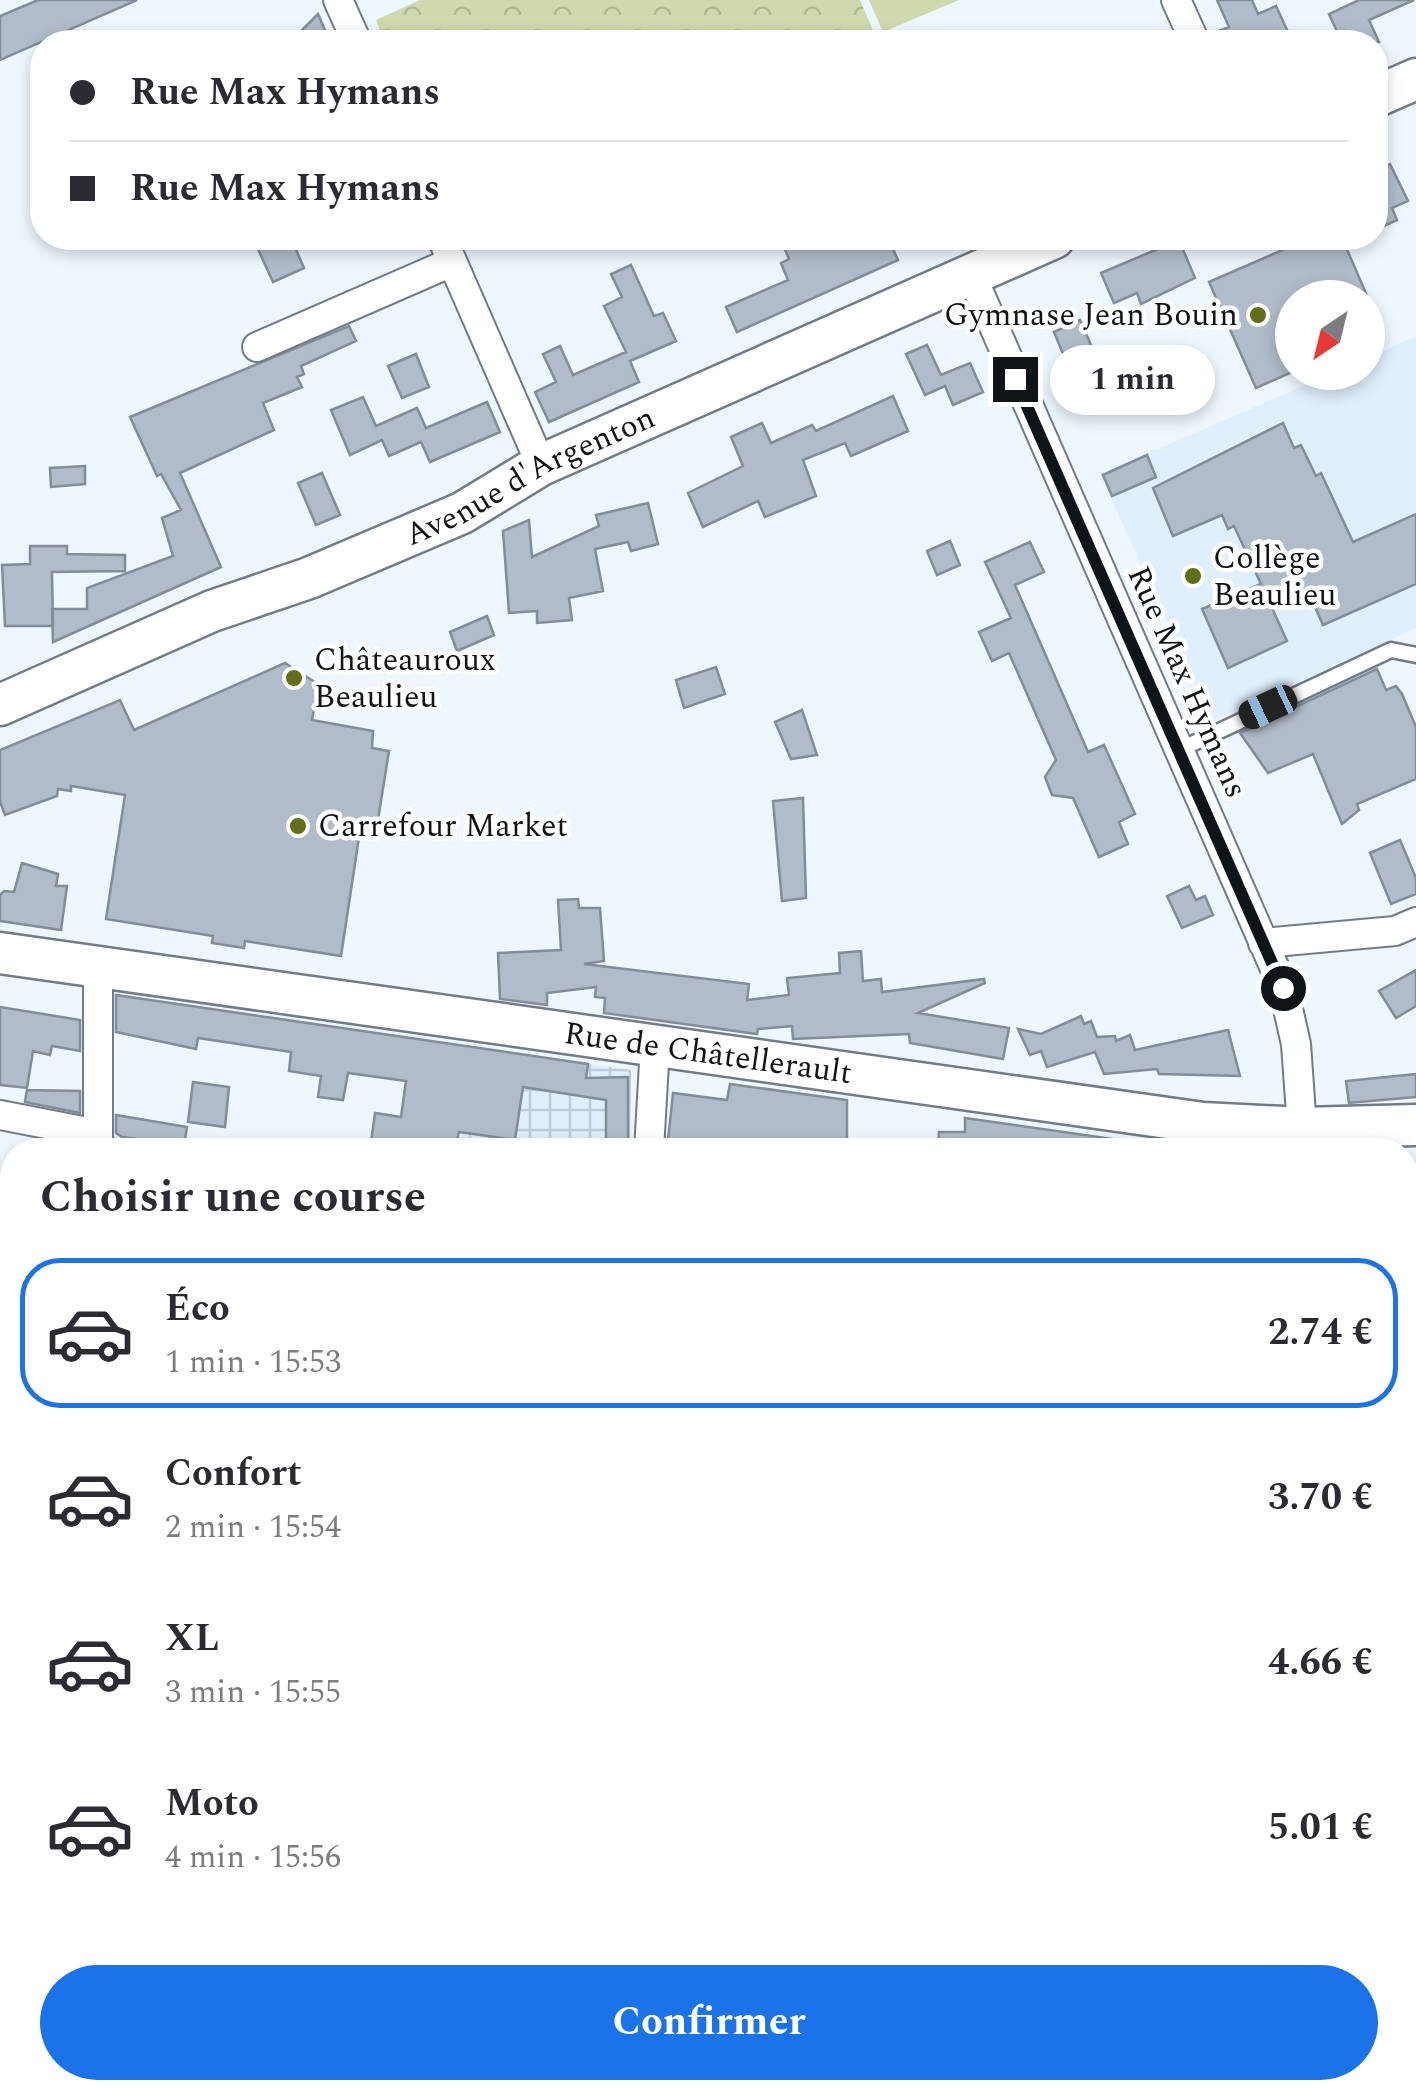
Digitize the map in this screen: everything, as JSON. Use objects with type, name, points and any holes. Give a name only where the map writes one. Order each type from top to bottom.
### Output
[{"type":"main road","points":[[1388,91],[1416,79]]},
{"type":"main road","name":"Avenue d'Argenton","points":[[0,706],[212,611],[308,578],[462,513],[540,465],[1026,250]]},
{"type":"main road","name":"Rue de Châtellerault","points":[[0,953],[654,1046],[1201,1136],[1302,1128],[1416,1126]]},
{"type":"street","points":[[338,0],[352,30]]},
{"type":"street","points":[[1176,0],[1189,30]]},
{"type":"street","points":[[258,347],[447,250],[540,465]]},
{"type":"street","name":"Rue Max Hymans","points":[[971,274],[1283,988],[1296,1044],[1302,1128]]},
{"type":"street","points":[[1263,944],[1395,931],[1416,922]]},
{"type":"street","points":[[98,966],[98,1138]]},
{"type":"street","points":[[650,1138],[654,1046]]},
{"type":"street","points":[[0,1115],[83,1138]]},
{"type":"lane","points":[[1178,751],[1391,650],[1416,655]]},
{"type":"shaded area","name":"Collège Beaulieu","points":[[1416,336],[1416,628],[1212,721],[1100,474],[1294,390],[1385,390],[1385,350]]},
{"type":"shaded area","points":[[412,1039],[631,1070],[630,1138],[398,1138]]},
{"type":"green space","points":[[420,0],[860,0],[873,30],[380,30],[376,20]]},
{"type":"green space","points":[[869,0],[959,0],[888,30],[882,30]]},
{"type":"building","points":[[38,0],[137,0],[68,30],[30,30],[30,47],[0,60],[0,16]]},
{"type":"building","points":[[1217,0],[1252,0],[1258,14],[1276,6],[1287,30],[1221,30],[1229,27]]},
{"type":"building","points":[[1359,0],[1414,0],[1369,20],[1374,30],[1336,30],[1329,14]]},
{"type":"building","points":[[318,14],[325,30],[302,30]]},
{"type":"building","points":[[1388,165],[1408,201],[1392,208],[1397,220],[1388,224]]},
{"type":"building","points":[[258,250],[296,250],[304,268],[273,282]]},
{"type":"building","points":[[785,250],[893,250],[898,260],[737,332],[726,307],[788,280],[781,263],[789,259]]},
{"type":"building","points":[[1155,250],[1183,250],[1195,278],[1141,304],[1137,293],[1114,303],[1101,273]]},
{"type":"building","name":"Gymnase Jean Bouin","points":[[1282,250],[1347,250],[1360,280],[1275,280],[1275,380],[1256,388],[1209,282]]},
{"type":"building","points":[[631,265],[654,316],[663,313],[676,341],[630,361],[639,382],[549,422],[535,392],[556,382],[543,354],[560,346],[573,375],[626,352],[604,306],[622,297],[611,274]]},
{"type":"building","points":[[1080,320],[1095,354],[1068,366],[1054,332]]},
{"type":"building","points":[[349,326],[356,341],[301,366],[304,374],[297,377],[302,387],[263,403],[274,430],[180,473],[221,567],[53,642],[52,609],[87,609],[87,588],[173,556],[162,518],[181,510],[161,474],[157,476],[130,417]]},
{"type":"building","points":[[927,345],[941,375],[970,363],[983,392],[953,405],[945,386],[925,395],[906,354]]},
{"type":"building","points":[[416,354],[429,387],[402,398],[388,366]]},
{"type":"building","points":[[893,396],[908,431],[851,456],[845,443],[803,460],[816,496],[765,517],[758,501],[703,527],[688,493],[743,466],[731,437],[762,423],[771,443],[812,425],[816,431]]},
{"type":"building","points":[[363,397],[376,426],[417,408],[426,428],[487,402],[500,432],[430,462],[421,442],[389,456],[382,440],[350,455],[331,410]]},
{"type":"building","points":[[1283,423],[1294,448],[1301,445],[1316,476],[1321,473],[1353,542],[1416,514],[1416,584],[1323,625],[1307,589],[1271,606],[1287,641],[1228,668],[1202,609],[1261,584],[1234,526],[1228,529],[1222,515],[1173,536],[1153,488]]},
{"type":"building","points":[[1147,455],[1156,477],[1112,496],[1103,475]]},
{"type":"building","points":[[85,466],[85,484],[51,487],[50,468]]},
{"type":"building","points":[[322,473],[340,515],[316,525],[298,483]]},
{"type":"building","points":[[648,503],[658,544],[631,551],[628,542],[595,549],[603,591],[569,598],[572,620],[537,623],[537,611],[509,613],[503,531],[529,520],[532,557],[599,526],[596,515]]},
{"type":"building","points":[[950,541],[960,565],[937,575],[927,551]]},
{"type":"building","points":[[1030,542],[1044,572],[1015,585],[1088,752],[1104,745],[1135,814],[1119,822],[1128,844],[1099,857],[1073,798],[1052,795],[1045,777],[1056,760],[1009,653],[992,661],[979,632],[1011,618],[985,562]]},
{"type":"building","points":[[30,546],[67,546],[67,554],[125,555],[125,571],[52,572],[53,626],[5,626],[2,565],[30,564]]},
{"type":"building","points":[[487,616],[494,635],[457,651],[450,632]]},
{"type":"building","points":[[285,663],[318,684],[312,720],[373,731],[372,748],[389,751],[377,826],[361,824],[341,956],[245,941],[244,948],[212,943],[213,936],[106,919],[125,795],[71,786],[71,791],[58,789],[57,796],[5,815],[0,802],[0,750],[120,700],[134,730]]},
{"type":"building","points":[[716,667],[725,694],[684,708],[676,680]]},
{"type":"building","points":[[1377,669],[1386,690],[1396,686],[1402,694],[1416,727],[1416,779],[1357,804],[1359,810],[1342,824],[1313,754],[1268,773],[1240,733]]},
{"type":"building","points":[[802,710],[817,755],[791,759],[775,722]]},
{"type":"building","points":[[803,798],[806,898],[782,901],[773,801]]},
{"type":"building","points":[[1400,840],[1416,878],[1416,894],[1391,904],[1370,853]]},
{"type":"building","points":[[22,863],[58,874],[56,886],[67,886],[61,930],[0,921],[0,895],[4,891],[14,892]]},
{"type":"building","points":[[1189,886],[1196,900],[1205,896],[1213,915],[1182,928],[1167,896]]},
{"type":"building","points":[[578,899],[579,908],[600,908],[604,961],[584,964],[749,984],[747,1000],[789,995],[787,978],[840,973],[839,953],[861,951],[863,981],[881,979],[882,992],[984,979],[985,983],[918,1013],[1009,1028],[1003,1059],[910,1043],[909,1034],[793,1039],[792,1026],[758,1029],[757,1034],[604,1013],[605,998],[595,997],[596,987],[547,993],[547,1005],[500,999],[498,953],[561,950],[558,900]]},
{"type":"building","points":[[1416,970],[1416,1006],[1396,1018],[1379,991]]},
{"type":"building","points":[[116,995],[588,1064],[586,1078],[628,1077],[628,1138],[606,1138],[606,1100],[523,1087],[515,1138],[459,1132],[458,1138],[372,1138],[375,1113],[401,1117],[406,1081],[348,1073],[343,1100],[318,1097],[321,1076],[289,1071],[291,1052],[198,1038],[196,1049],[116,1032]]},
{"type":"building","points":[[0,1007],[80,1020],[80,1051],[52,1046],[50,1055],[33,1051],[27,1088],[0,1085]]},
{"type":"building","points":[[1081,1016],[1084,1024],[1091,1021],[1097,1037],[1115,1036],[1116,1041],[1130,1035],[1135,1050],[1228,1030],[1240,1076],[1159,1074],[1157,1069],[1104,1074],[1095,1052],[1047,1067],[1041,1051],[1030,1055],[1018,1029],[1041,1034]]},
{"type":"building","points":[[1416,1074],[1416,1097],[1349,1103],[1346,1081]]},
{"type":"building","points":[[193,1082],[229,1087],[225,1127],[188,1122]]},
{"type":"building","points":[[730,1084],[847,1100],[847,1138],[668,1138],[673,1093],[727,1100]]},
{"type":"building","points":[[27,1090],[80,1091],[80,1113],[25,1102]]},
{"type":"building","points":[[116,1115],[187,1127],[185,1138],[129,1138],[116,1133]]},
{"type":"building","points":[[965,1118],[1106,1138],[939,1138],[939,1132],[965,1132]]},
{"type":"place","name":"Gymnase Jean Bouin","points":[[1258,315]]},
{"type":"place","name":"Collège Beaulieu","points":[[1193,576]]},
{"type":"place","name":"Châteauroux Beaulieu","points":[[294,678]]},
{"type":"place","name":"Carrefour Market","points":[[298,826]]},
{"type":"route","points":[[1015,379],[1283,988]]}]
